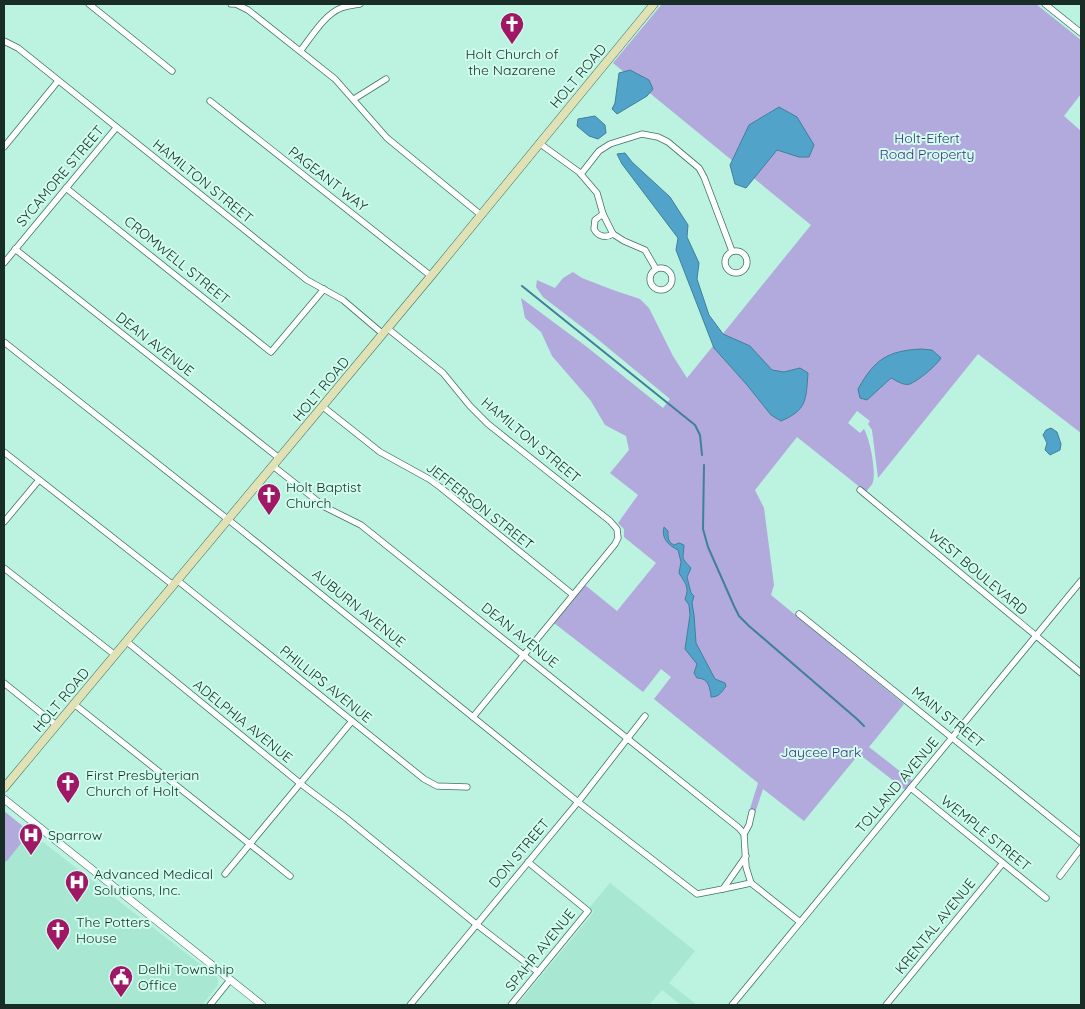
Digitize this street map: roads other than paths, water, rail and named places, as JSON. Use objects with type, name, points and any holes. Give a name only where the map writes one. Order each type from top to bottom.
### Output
[{"type":"main road","name":"HOLT ROAD","points":[[4,788],[431,276],[654,4]]},
{"type":"street","points":[[89,4],[172,71]]},
{"type":"street","points":[[231,4],[236,4],[248,10],[301,50],[335,79],[387,138],[481,215]]},
{"type":"street","points":[[301,50],[334,12],[341,8],[360,4]]},
{"type":"street","points":[[1045,4],[1081,32]]},
{"type":"street","name":"HAMILTON STREET","points":[[7,42],[18,48],[307,280],[342,300],[443,373],[470,406],[488,424],[610,521],[617,529],[618,538],[615,544],[572,594]]},
{"type":"street","points":[[354,99],[386,79]]},
{"type":"street","points":[[4,147],[58,81]]},
{"type":"street","name":"PAGEANT WAY","points":[[210,101],[431,276]]},
{"type":"street","name":"SYCAMORE STREET","points":[[4,263],[116,128]]},
{"type":"street","points":[[581,174],[599,151],[610,144],[642,134],[658,137],[668,142],[699,168],[732,251]]},
{"type":"street","points":[[539,143],[581,174],[597,193],[603,214],[613,234],[645,250],[656,269]]},
{"type":"street","name":"CROMWELL STREET","points":[[66,188],[272,352],[324,289]]},
{"type":"street","points":[[603,214],[595,220],[594,229],[596,233],[604,237],[613,234]]},
{"type":"street","name":"DEAN AVENUE","points":[[15,249],[279,458]]},
{"type":"street","name":"AUBURN AVENUE","points":[[4,342],[474,716],[578,802],[697,894],[723,889]]},
{"type":"street","name":"JEFFERSON STREET","points":[[322,406],[380,452],[440,487],[572,594]]},
{"type":"street","name":"PHILLIPS AVENUE","points":[[4,452],[431,783],[437,786],[467,787]]},
{"type":"street","name":"DEAN AVENUE","points":[[273,466],[325,507],[361,525],[524,654],[744,834]]},
{"type":"street","points":[[4,522],[39,480]]},
{"type":"street","name":"WEST BOULEVARD","points":[[860,490],[1081,673]]},
{"type":"street","points":[[4,568],[115,655]]},
{"type":"street","name":"TOLLAND AVENUE","points":[[732,1005],[1081,581]]},
{"type":"street","points":[[474,716],[572,594]]},
{"type":"street","name":"MAIN STREET","points":[[799,614],[1081,842]]},
{"type":"street","name":"ADELPHIA AVENUE","points":[[126,641],[476,924]]},
{"type":"street","points":[[4,683],[56,725]]},
{"type":"street","points":[[74,704],[290,876]]},
{"type":"street","name":"DON STREET","points":[[410,1005],[578,802],[645,716]]},
{"type":"street","points":[[225,874],[352,721]]},
{"type":"street","name":"WEMPLE STREET","points":[[911,788],[1046,898]]},
{"type":"street","points":[[4,799],[262,1005]]},
{"type":"street","points":[[752,812],[749,825],[744,834],[746,867],[751,883],[800,922]]},
{"type":"street","points":[[1060,876],[1081,848]]},
{"type":"street","points":[[723,889],[746,856]]},
{"type":"street","name":"SPAHR AVENUE","points":[[511,1005],[588,911],[528,862]]},
{"type":"street","name":"KRENTAL AVENUE","points":[[886,1005],[1003,863]]},
{"type":"street","points":[[723,889],[751,883]]},
{"type":"street","points":[[476,924],[538,972]]},
{"type":"street","points":[[210,1005],[230,980]]},
{"type":"water","points":[[630,70],[649,80],[653,89],[647,96],[617,114],[612,109],[615,103],[619,73]]},
{"type":"water","points":[[779,107],[797,117],[814,145],[809,157],[799,157],[777,150],[746,188],[735,184],[730,165],[749,125]]},
{"type":"water","points":[[595,116],[605,125],[606,133],[598,139],[589,136],[577,126],[578,119]]},
{"type":"water","points":[[625,153],[632,162],[670,197],[688,225],[687,237],[699,263],[697,279],[709,315],[723,334],[750,346],[772,370],[784,372],[800,368],[808,373],[804,403],[790,417],[781,421],[771,415],[714,348],[676,250],[678,238],[622,164],[617,154]]},
{"type":"water","points":[[921,349],[932,350],[941,358],[927,372],[910,384],[901,383],[891,378],[867,400],[860,398],[858,389],[870,370],[883,358],[899,352]]},
{"type":"water","points":[[1051,428],[1057,432],[1061,444],[1060,450],[1050,455],[1045,450],[1047,443],[1043,435],[1046,430]]},
{"type":"water","points":[[664,527],[668,531],[668,538],[671,543],[674,545],[679,543],[684,545],[683,558],[691,568],[687,577],[691,593],[694,596],[692,603],[696,643],[715,679],[725,683],[726,686],[716,696],[711,697],[706,682],[701,678],[697,678],[694,673],[697,664],[685,649],[690,615],[689,605],[685,599],[687,588],[679,573],[681,562],[678,550],[671,546],[664,538]]},
{"type":"waterway","points":[[522,286],[695,425],[700,435],[702,455]]},
{"type":"waterway","points":[[704,465],[703,529],[708,547],[739,616],[864,726]]},
{"type":"place","name":"Holt Church of the Nazarene","points":[[512,45]]},
{"type":"place","name":"Holt Baptist Church","points":[[269,516]]},
{"type":"place","name":"First Presbyterian Church of Holt","points":[[68,804]]},
{"type":"place","name":"Sparrow","points":[[31,856]]},
{"type":"place","name":"Advanced Medical Solutions, Inc.","points":[[77,903]]},
{"type":"place","name":"The Potters House","points":[[58,951]]},
{"type":"place","name":"Delhi Township Office","points":[[121,998]]},
{"type":"park label","name":"Holt-Eifert Road Property","points":[[927,146]]},
{"type":"park label","name":"Jaycee Park","points":[[821,752]]}]
